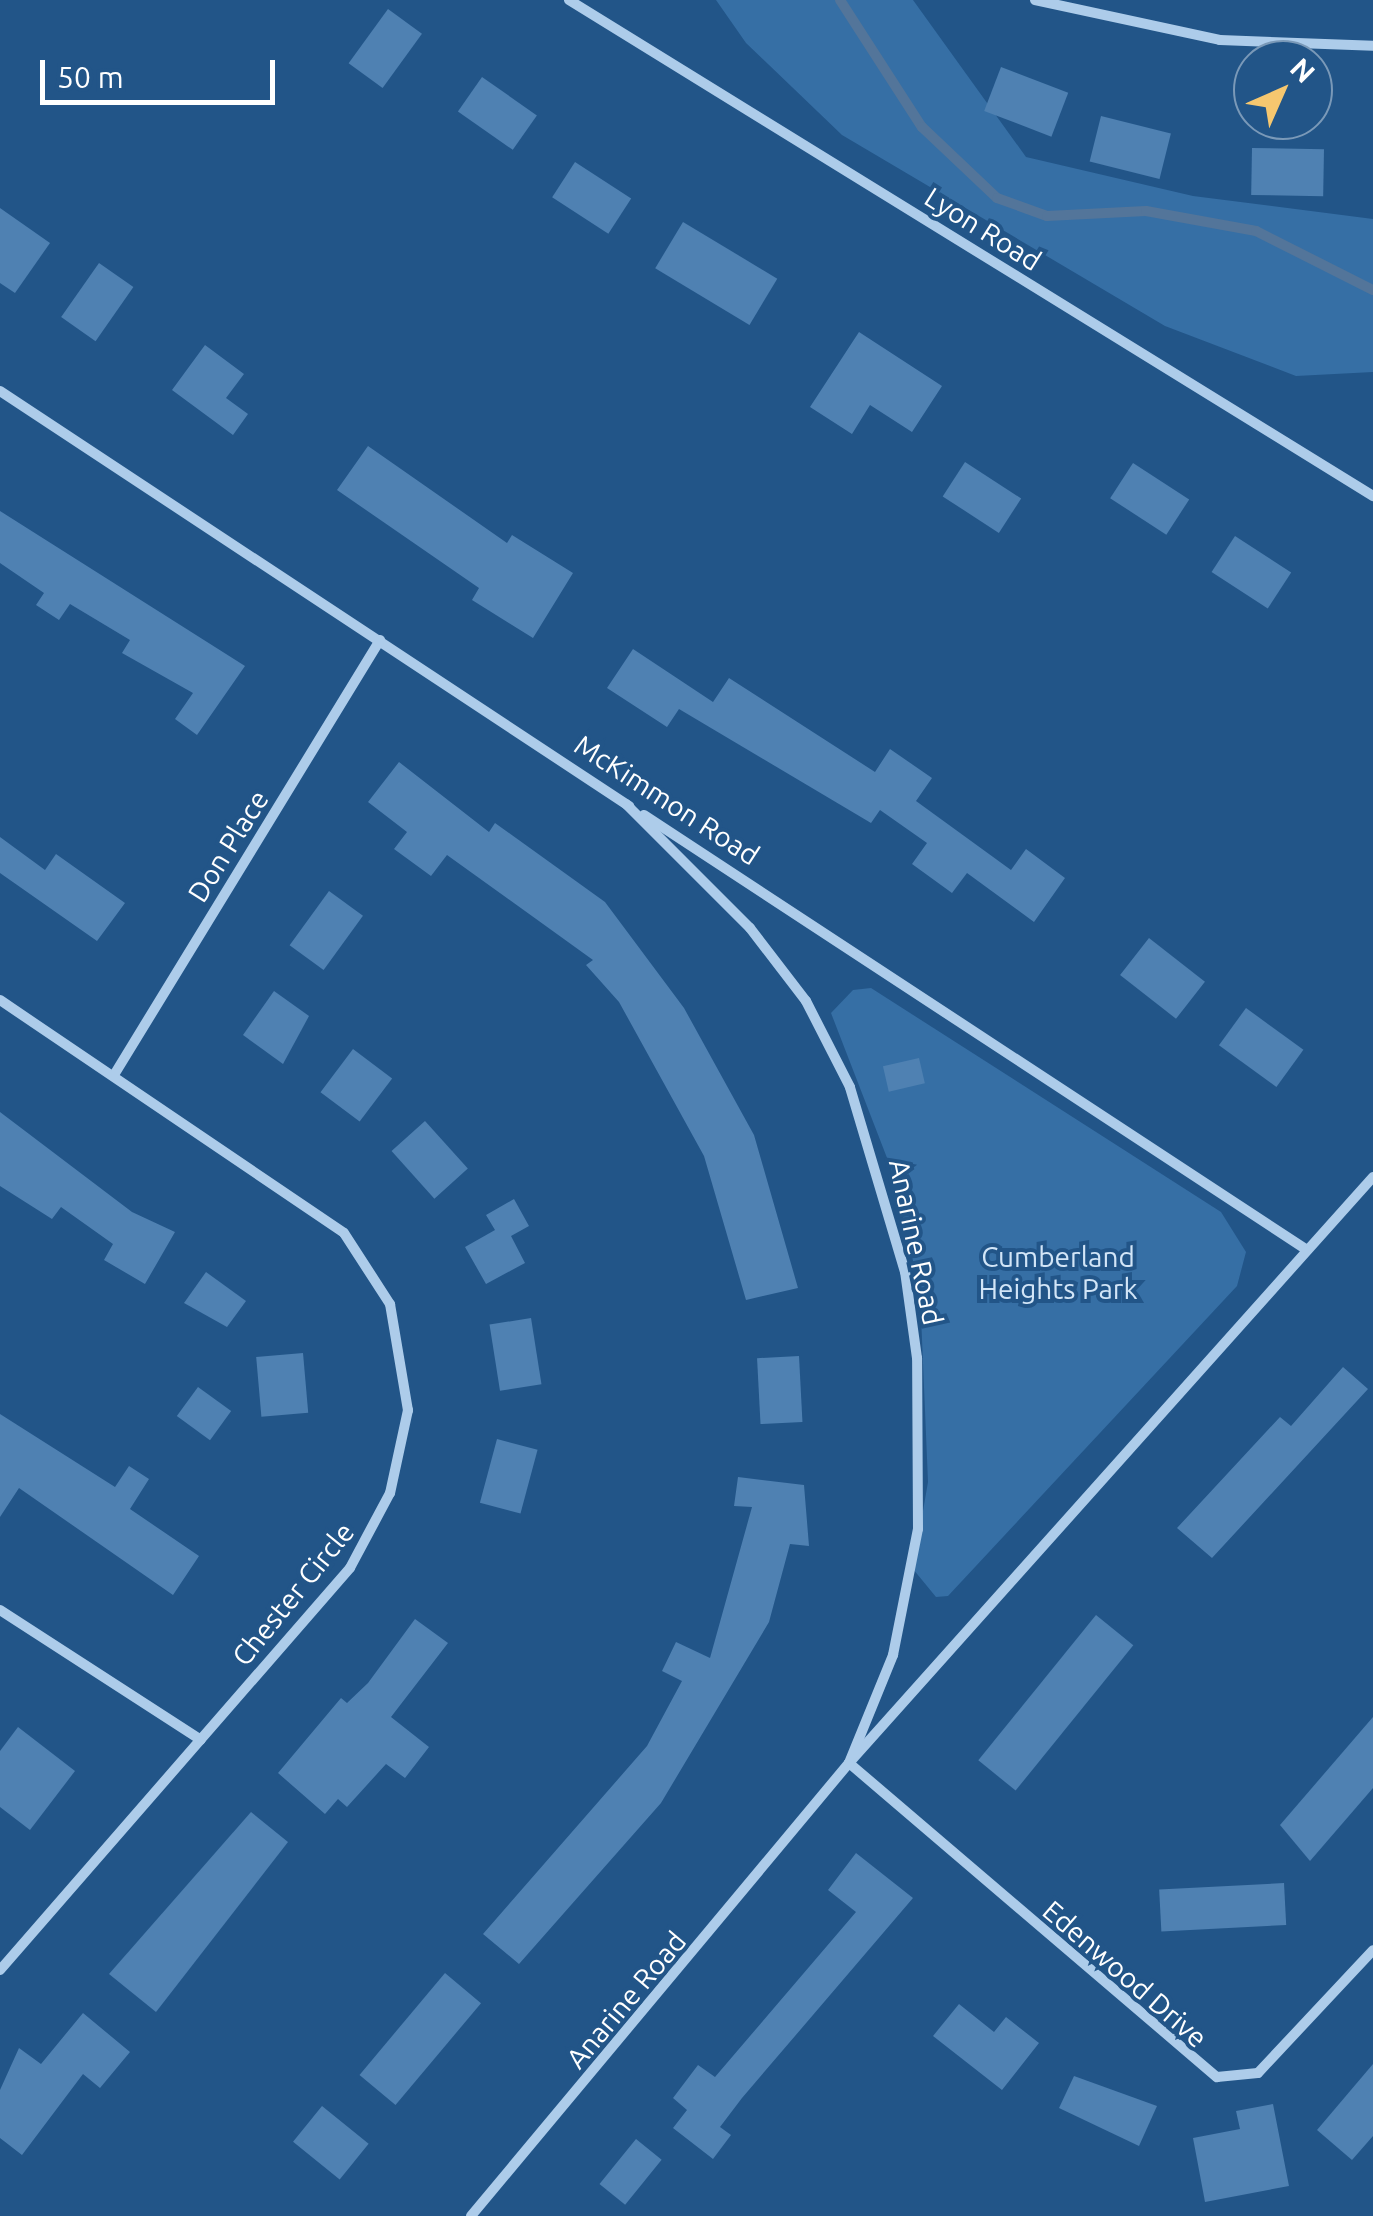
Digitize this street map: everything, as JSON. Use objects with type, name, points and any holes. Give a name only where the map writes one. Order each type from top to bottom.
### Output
[{"type":"street","name":"Lyon Road","points":[[569,0],[1373,496]]},
{"type":"street","points":[[1035,0],[1220,40],[1373,46]]},
{"type":"street","name":"McKimmon Road","points":[[0,391],[1308,1250]]},
{"type":"street","name":"Don Place","points":[[114,1074],[380,640]]},
{"type":"street","name":"Anarine Road","points":[[626,804],[750,928],[806,1001],[850,1088],[886,1188],[917,1358],[918,1529],[893,1655],[849,1763]]},
{"type":"street","name":"Chester Circle","points":[[0,1000],[344,1233],[390,1304],[407,1366],[403,1452],[372,1532],[201,1740],[0,1970]]},
{"type":"street","name":"Anarine Road","points":[[471,2216],[849,1763],[1373,1177]]},
{"type":"street","points":[[0,1610],[201,1740]]},
{"type":"street","name":"Edenwood Drive","points":[[849,1763],[1217,2077],[1258,2072],[1373,1950]]},
{"type":"green space","points":[[716,0],[913,0],[1026,157],[1193,196],[1373,219],[1373,372],[1296,376],[1165,326],[842,135],[746,43]]},
{"type":"green space","name":"Cumberland Heights Park","points":[[871,988],[1221,1212],[1246,1252],[1237,1286],[948,1596],[936,1597],[913,1569],[928,1482],[920,1292],[894,1176],[831,1013],[853,990]]},
{"type":"building","points":[[388,9],[422,34],[383,88],[349,63]]},
{"type":"building","points":[[1001,67],[1068,93],[1051,137],[984,111]]},
{"type":"building","points":[[482,77],[537,115],[513,150],[458,111]]},
{"type":"building","points":[[1101,116],[1171,133],[1159,179],[1090,162]]},
{"type":"building","points":[[1252,148],[1324,149],[1323,196],[1251,195]]},
{"type":"building","points":[[575,162],[631,198],[608,234],[552,197]]},
{"type":"building","points":[[0,208],[50,243],[15,293],[0,283]]},
{"type":"building","points":[[683,222],[777,279],[749,325],[655,268]]},
{"type":"building","points":[[99,263],[133,287],[96,341],[61,317]]},
{"type":"building","points":[[859,332],[942,386],[912,432],[870,405],[852,434],[810,407]]},
{"type":"building","points":[[205,345],[244,374],[226,398],[248,414],[233,435],[172,390]]},
{"type":"building","points":[[368,446],[507,543],[512,535],[573,573],[533,638],[472,600],[479,588],[337,490]]},
{"type":"building","points":[[965,462],[1021,498],[999,533],[943,496]]},
{"type":"building","points":[[1133,463],[1189,499],[1166,535],[1110,498]]},
{"type":"building","points":[[0,511],[245,666],[197,735],[175,719],[193,693],[122,653],[130,640],[70,604],[59,620],[36,605],[44,593],[0,563]]},
{"type":"building","points":[[1235,536],[1291,572],[1268,609],[1212,572]]},
{"type":"building","points":[[633,649],[713,702],[729,678],[875,772],[890,749],[932,778],[916,801],[1011,870],[1026,849],[1065,878],[1034,922],[967,873],[952,893],[912,864],[927,843],[880,810],[871,823],[679,709],[667,727],[607,688]]},
{"type":"building","points":[[399,762],[489,832],[495,823],[605,902],[684,1008],[754,1135],[798,1288],[746,1300],[704,1156],[619,1002],[586,965],[593,960],[447,855],[431,876],[394,849],[407,832],[368,802]]},
{"type":"building","points":[[0,837],[45,870],[56,854],[125,903],[97,941],[0,873]]},
{"type":"building","points":[[329,891],[363,916],[324,970],[290,945]]},
{"type":"building","points":[[1149,938],[1205,982],[1176,1019],[1120,975]]},
{"type":"building","points":[[274,991],[309,1016],[283,1064],[243,1035]]},
{"type":"building","points":[[1246,1008],[1303,1050],[1276,1087],[1219,1045]]},
{"type":"building","points":[[353,1049],[392,1078],[360,1122],[321,1092]]},
{"type":"building","points":[[919,1058],[925,1083],[889,1092],[883,1066]]},
{"type":"building","points":[[0,1112],[132,1212],[175,1232],[145,1284],[104,1260],[113,1244],[61,1207],[52,1219],[0,1186]]},
{"type":"building","points":[[425,1121],[468,1169],[434,1199],[392,1151]]},
{"type":"building","points":[[514,1199],[529,1226],[511,1236],[525,1263],[486,1284],[465,1247],[495,1230],[486,1215]]},
{"type":"building","points":[[206,1272],[246,1301],[227,1327],[184,1303]]},
{"type":"building","points":[[531,1318],[541,1384],[500,1391],[490,1325]]},
{"type":"building","points":[[303,1353],[308,1413],[261,1417],[256,1357]]},
{"type":"building","points":[[799,1356],[802,1422],[761,1424],[757,1358]]},
{"type":"building","points":[[1343,1367],[1368,1389],[1212,1558],[1177,1528],[1280,1417],[1291,1426]]},
{"type":"building","points":[[198,1387],[231,1411],[210,1440],[177,1416]]},
{"type":"building","points":[[0,1414],[115,1487],[129,1466],[149,1479],[130,1509],[199,1556],[173,1595],[19,1488],[0,1517]]},
{"type":"building","points":[[497,1439],[538,1450],[520,1514],[480,1503]]},
{"type":"building","points":[[738,1477],[804,1485],[809,1546],[790,1544],[769,1622],[661,1803],[519,1964],[483,1934],[647,1746],[682,1681],[662,1671],[676,1642],[710,1658],[752,1507],[734,1506]]},
{"type":"building","points":[[1096,1615],[1133,1645],[1016,1791],[978,1760]]},
{"type":"building","points":[[415,1619],[448,1643],[391,1717],[429,1747],[405,1778],[386,1764],[347,1807],[338,1799],[325,1814],[278,1773],[341,1698],[347,1703],[368,1683]]},
{"type":"building","points":[[1373,1717],[1373,1788],[1310,1861],[1280,1825]]},
{"type":"building","points":[[18,1727],[75,1771],[30,1830],[0,1807],[0,1751]]},
{"type":"building","points":[[251,1812],[288,1842],[156,2012],[109,1974]]},
{"type":"building","points":[[856,1853],[913,1898],[742,2098],[720,2127],[731,2135],[713,2159],[673,2128],[687,2110],[673,2098],[698,2065],[715,2077],[856,1912],[828,1890]]},
{"type":"building","points":[[1284,1883],[1286,1925],[1161,1931],[1159,1890]]},
{"type":"building","points":[[445,1973],[481,2003],[396,2105],[360,2075]]},
{"type":"building","points":[[959,2004],[994,2032],[1006,2017],[1039,2043],[1002,2090],[933,2036]]},
{"type":"building","points":[[83,2013],[130,2052],[100,2088],[83,2074],[22,2155],[0,2138],[0,2090],[19,2048],[41,2064]]},
{"type":"building","points":[[1373,2064],[1373,2136],[1352,2160],[1317,2130]]},
{"type":"building","points":[[1074,2076],[1157,2106],[1139,2146],[1059,2108]]},
{"type":"building","points":[[1273,2104],[1289,2186],[1205,2202],[1193,2138],[1240,2129],[1236,2111]]},
{"type":"building","points":[[322,2106],[369,2144],[340,2180],[293,2142]]},
{"type":"building","points":[[636,2139],[662,2160],[625,2205],[599,2184]]},
{"type":"waterway","points":[[840,0],[922,127],[997,198],[1047,216],[1146,211],[1256,231],[1373,290]]}]
